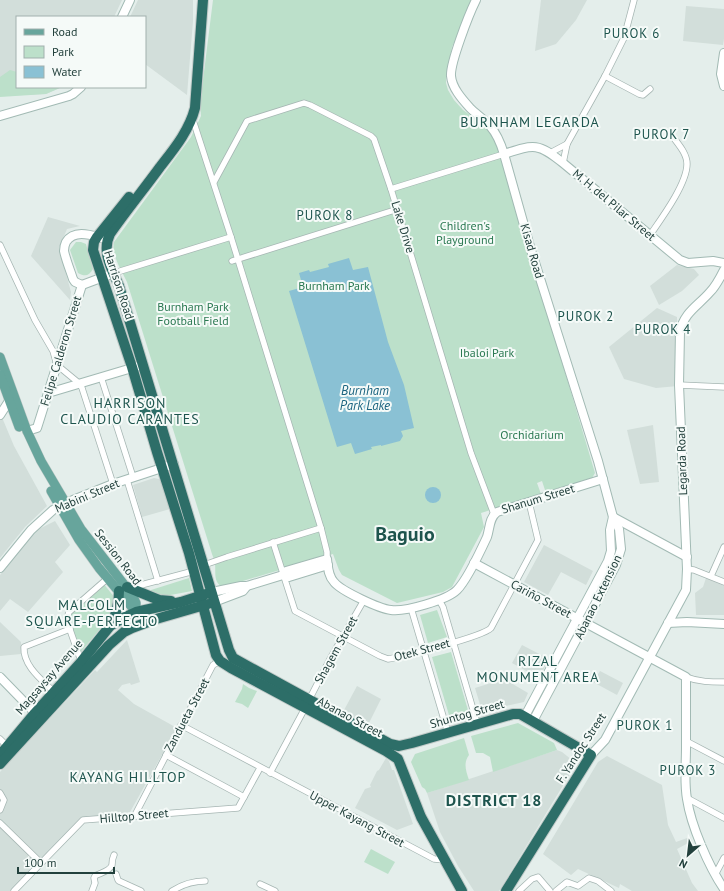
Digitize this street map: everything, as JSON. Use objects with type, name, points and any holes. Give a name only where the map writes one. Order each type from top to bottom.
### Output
[{"type":"highway","name":"Harrison Road","points":[[196,0],[195,36],[188,108],[181,127],[137,187],[96,237],[93,250],[132,367],[202,600]]},
{"type":"highway","name":"Harrison Road","points":[[203,0],[192,117],[182,137],[107,240],[106,250],[119,286],[174,464],[213,597]]},
{"type":"highway","points":[[110,626],[123,589],[138,590],[159,600],[181,602]]},
{"type":"highway","name":"Magsaysay Avenue","points":[[0,764],[109,645],[124,632],[202,600],[213,597]]},
{"type":"highway","name":"Abanao Street","points":[[213,597],[229,650],[233,658],[307,704],[351,728],[398,759]]},
{"type":"highway","points":[[202,600],[216,655],[220,661]]},
{"type":"highway","name":"Magsaysay Avenue","points":[[0,755],[4,743],[54,692],[110,626],[122,618],[136,612],[181,602],[202,600]]},
{"type":"highway","points":[[109,645],[136,612],[156,619]]},
{"type":"highway","name":"Abanao Street","points":[[220,661],[231,668],[307,704]]},
{"type":"highway","name":"Shuntog Street","points":[[390,744],[399,746],[412,743],[477,723],[513,714],[520,714],[591,755]]},
{"type":"highway","name":"Abanao Street","points":[[351,728],[390,744]]},
{"type":"highway","points":[[412,743],[402,751],[398,759],[418,810],[444,860],[464,889]]},
{"type":"highway","name":"F. Yandoc Street","points":[[506,891],[591,755]]},
{"type":"main road","name":"Session Road","points":[[0,357],[27,431],[78,540],[108,578],[133,596],[136,603],[136,612]]},
{"type":"main road","name":"Session Road","points":[[0,375],[32,457],[62,504],[123,589]]},
{"type":"street","points":[[122,16],[130,0]]},
{"type":"street","name":"Kisad Road","points":[[476,0],[456,55],[451,77],[455,88],[461,97],[469,107],[491,127],[500,142],[531,250],[603,479],[613,517]]},
{"type":"street","points":[[563,163],[567,144],[605,76],[624,38],[634,0]]},
{"type":"street","points":[[724,53],[721,74],[724,86]]},
{"type":"street","points":[[605,76],[639,94],[642,94],[650,89]]},
{"type":"street","points":[[0,116],[69,96],[74,94],[80,88]]},
{"type":"street","name":"Lake Drive","points":[[214,182],[247,121],[304,103],[373,138],[398,209],[471,453],[494,514]]},
{"type":"street","points":[[192,117],[231,237],[240,258],[327,552],[327,562],[288,577],[283,575],[247,586],[241,586],[213,597]]},
{"type":"street","points":[[650,235],[674,198],[686,171],[687,164],[685,158],[680,146],[673,137]]},
{"type":"street","points":[[550,153],[567,144]]},
{"type":"street","name":"M. H. del Pilar Street","points":[[504,154],[533,146],[541,148],[563,163],[680,260],[688,263],[713,261],[724,263]]},
{"type":"street","points":[[391,189],[504,154]]},
{"type":"street","points":[[232,260],[398,209]]},
{"type":"street","points":[[82,285],[75,282],[73,279],[64,246],[68,240],[74,236],[83,234],[107,240]]},
{"type":"street","points":[[114,273],[231,237]]},
{"type":"street","points":[[0,245],[35,320],[53,351],[57,365],[80,384],[113,484]]},
{"type":"street","name":"Legarda Road","points":[[650,657],[686,590],[687,569],[679,385],[679,342],[682,324],[686,316],[710,293],[724,270]]},
{"type":"street","name":"Felipe Calderon Street","points":[[27,431],[37,428],[82,285],[114,273]]},
{"type":"street","points":[[48,393],[142,364]]},
{"type":"street","points":[[101,377],[158,581]]},
{"type":"street","points":[[679,385],[724,387]]},
{"type":"street","points":[[0,415],[9,401]]},
{"type":"street","name":"Mabini Street","points":[[0,568],[31,530],[62,504],[113,484],[174,464]]},
{"type":"street","name":"Shanum Street","points":[[327,562],[329,574],[334,582],[339,586],[364,600],[390,610],[411,608],[439,600],[457,590],[474,563],[486,537],[491,518],[494,514],[603,479]]},
{"type":"street","name":"Otek Street","points":[[273,542],[296,611],[385,659],[393,658],[454,642],[489,630],[538,540],[529,502]]},
{"type":"street","points":[[613,517],[686,557]]},
{"type":"street","name":"Abanao Extension","points":[[529,718],[550,669],[606,566],[611,551],[610,530],[613,517]]},
{"type":"street","name":"Abanao Extension","points":[[529,718],[558,673],[619,559],[621,542],[619,529],[613,517]]},
{"type":"street","points":[[204,565],[321,528]]},
{"type":"street","points":[[711,576],[724,547]]},
{"type":"street","name":"Cariño Street","points":[[474,563],[686,677]]},
{"type":"street","points":[[606,566],[613,571]]},
{"type":"street","points":[[687,569],[711,576],[724,582]]},
{"type":"street","points":[[123,589],[141,586],[194,571]]},
{"type":"street","points":[[81,662],[67,618],[69,612],[108,578]]},
{"type":"street","name":"Shagem Street","points":[[270,773],[364,600]]},
{"type":"street","points":[[439,600],[443,607],[454,642],[477,723]]},
{"type":"street","points":[[411,608],[448,733]]},
{"type":"street","points":[[668,623],[687,622],[724,624]]},
{"type":"street","points":[[54,692],[32,670],[24,653],[24,647],[70,629]]},
{"type":"street","name":"F. Yandoc Street","points":[[591,755],[605,740],[650,657]]},
{"type":"street","name":"Zandueta Street","points":[[136,816],[136,813],[213,665],[220,661]]},
{"type":"street","points":[[550,669],[558,673]]},
{"type":"street","points":[[0,677],[35,712]]},
{"type":"street","points":[[724,682],[695,681],[686,677],[687,798],[691,818],[715,875],[724,889]]},
{"type":"street","name":"Upper Kayang Street","points":[[181,725],[434,859],[444,860]]},
{"type":"street","points":[[686,741],[724,761]]},
{"type":"street","points":[[166,755],[244,797]]},
{"type":"street","name":"Hilltop Street","points":[[14,891],[83,820],[238,808],[260,768]]},
{"type":"street","points":[[0,793],[4,800],[0,810]]},
{"type":"street","points":[[687,798],[724,818]]},
{"type":"street","points":[[0,823],[41,863]]},
{"type":"street","points":[[92,891],[95,883],[95,876],[109,870],[112,867],[114,855]]},
{"type":"street","points":[[715,875],[724,858]]},
{"type":"street","points":[[116,874],[119,881],[141,891]]},
{"type":"street","points":[[519,891],[532,879],[538,878],[550,891]]},
{"type":"street","points":[[556,891],[567,882],[578,886],[589,878],[598,881],[611,891]]},
{"type":"street","points":[[172,891],[185,884],[206,882]]},
{"type":"street","points":[[260,884],[275,891]]},
{"type":"shaded area","points":[[0,0],[122,0],[114,16],[16,16],[16,88],[60,88],[46,94],[0,96]]},
{"type":"shaded area","points":[[138,0],[193,0],[193,21],[187,95],[146,65],[146,16],[130,16]]},
{"type":"shaded area","points":[[541,0],[587,0],[576,20],[556,44],[535,51]]},
{"type":"shaded area","points":[[686,6],[724,9],[723,45],[683,41]]},
{"type":"shaded area","points":[[48,217],[80,226],[67,229],[59,248],[71,292],[70,300],[31,256]]},
{"type":"shaded area","points":[[677,265],[694,269],[699,275],[682,291],[659,305],[650,286]]},
{"type":"shaded area","points":[[657,308],[677,317],[678,386],[656,388],[624,379],[609,347]]},
{"type":"shaded area","points":[[1,415],[14,446],[47,506],[25,527],[0,558],[0,418]]},
{"type":"shaded area","points":[[653,425],[659,482],[640,484],[627,430]]},
{"type":"shaded area","points":[[154,478],[159,479],[161,482],[170,509],[142,517],[133,485]]},
{"type":"shaded area","points":[[55,521],[70,545],[55,562],[63,572],[28,612],[10,599],[0,611],[0,575],[33,532]]},
{"type":"shaded area","points":[[544,545],[593,571],[586,585],[561,572],[548,595],[524,582]]},
{"type":"shaded area","points":[[706,578],[724,586],[724,615],[696,615],[695,593],[703,587]]},
{"type":"shaded area","points":[[0,622],[21,642],[21,654],[0,656]]},
{"type":"shaded area","points":[[127,640],[140,682],[131,685],[130,683],[122,685],[118,690],[134,704],[177,728],[130,812],[82,818],[10,891],[0,891],[0,772],[95,670],[97,672]]},
{"type":"shaded area","points":[[522,645],[549,659],[539,678],[512,663]]},
{"type":"shaded area","points":[[600,671],[623,683],[617,695],[593,682]]},
{"type":"shaded area","points":[[504,679],[528,693],[524,702],[482,711],[475,688]]},
{"type":"shaded area","points":[[357,686],[381,699],[368,725],[343,712]]},
{"type":"shaded area","points":[[557,750],[572,760],[574,764],[573,769],[499,891],[474,891],[458,866],[440,832],[427,793]]},
{"type":"shaded area","points":[[607,756],[662,785],[668,825],[676,842],[690,837],[692,841],[677,849],[692,883],[698,891],[632,891],[620,884],[619,888],[578,869],[571,875],[543,854],[598,762]]},
{"type":"shaded area","points":[[386,758],[389,761],[392,770],[394,770],[413,824],[397,830],[355,808],[365,789],[371,787],[370,785],[377,771]]},
{"type":"green space","name":"Burnham Park","points":[[213,0],[473,0],[452,47],[446,83],[454,100],[463,110],[487,127],[496,140],[595,473],[592,478],[546,493],[542,481],[537,483],[541,494],[481,513],[484,527],[452,587],[443,592],[397,603],[342,575],[333,554],[223,587],[216,580],[215,563],[127,282],[118,263],[113,247],[114,242],[191,137],[201,116],[200,104]]},
{"type":"green space","points":[[10,70],[16,72],[16,88],[60,88],[46,94],[0,97],[0,77]]},
{"type":"green space","points":[[76,242],[86,244],[93,269],[87,275],[78,273],[70,250]]},
{"type":"green space","points":[[189,578],[192,591],[165,596],[151,593],[151,590]]},
{"type":"green space","points":[[103,583],[115,598],[111,616],[79,654],[69,627],[69,612]]},
{"type":"green space","points":[[437,610],[447,637],[428,643],[420,615]]},
{"type":"green space","points":[[451,652],[470,717],[451,722],[432,657]]},
{"type":"green space","points":[[243,684],[257,691],[248,708],[235,702]]},
{"type":"green space","points":[[518,723],[554,743],[557,750],[493,772],[490,757],[483,753],[476,753],[471,736]]},
{"type":"green space","points":[[464,738],[469,755],[466,761],[466,770],[469,780],[427,793],[422,787],[411,762],[415,754]]},
{"type":"green space","points":[[371,849],[395,862],[388,874],[364,862]]},
{"type":"water","name":"Burnham Park Lake","points":[[349,258],[353,270],[368,267],[388,342],[404,385],[414,428],[401,431],[403,436],[400,441],[371,447],[372,449],[355,454],[351,443],[337,447],[289,291],[303,287],[299,273],[329,267],[328,264]]},
{"type":"water","points":[[433,487],[439,489],[441,495],[439,501],[433,503],[427,501],[425,495],[427,489]]},
{"type":"district","name":"PUROK 6","points":[[632,33]]},
{"type":"district","name":"BURNHAM LEGARDA","points":[[530,122]]},
{"type":"district","name":"PUROK 7","points":[[662,134]]},
{"type":"district","name":"PUROK 8","points":[[325,215]]},
{"type":"district","name":"PUROK 2","points":[[586,316]]},
{"type":"district","name":"PUROK 4","points":[[663,329]]},
{"type":"district","name":"HARRISON CLAUDIO CARANTES","points":[[130,412]]},
{"type":"district","name":"Baguio","points":[[405,534]]},
{"type":"district","name":"MALCOLM SQUARE-PERFECTO","points":[[92,614]]},
{"type":"district","name":"RIZAL MONUMENT AREA","points":[[538,670]]},
{"type":"district","name":"PUROK 1","points":[[645,725]]},
{"type":"district","name":"PUROK 3","points":[[688,770]]},
{"type":"district","name":"KAYANG HILLTOP","points":[[128,777]]},
{"type":"district","name":"DISTRICT 18","points":[[494,800]]},
{"type":"park label","name":"Children's Playground","points":[[465,233]]},
{"type":"park label","name":"Burnham Park Football Field","points":[[193,314]]},
{"type":"park label","name":"Ibaloi Park","points":[[487,353]]},
{"type":"park label","name":"Orchidarium","points":[[532,435]]}]
